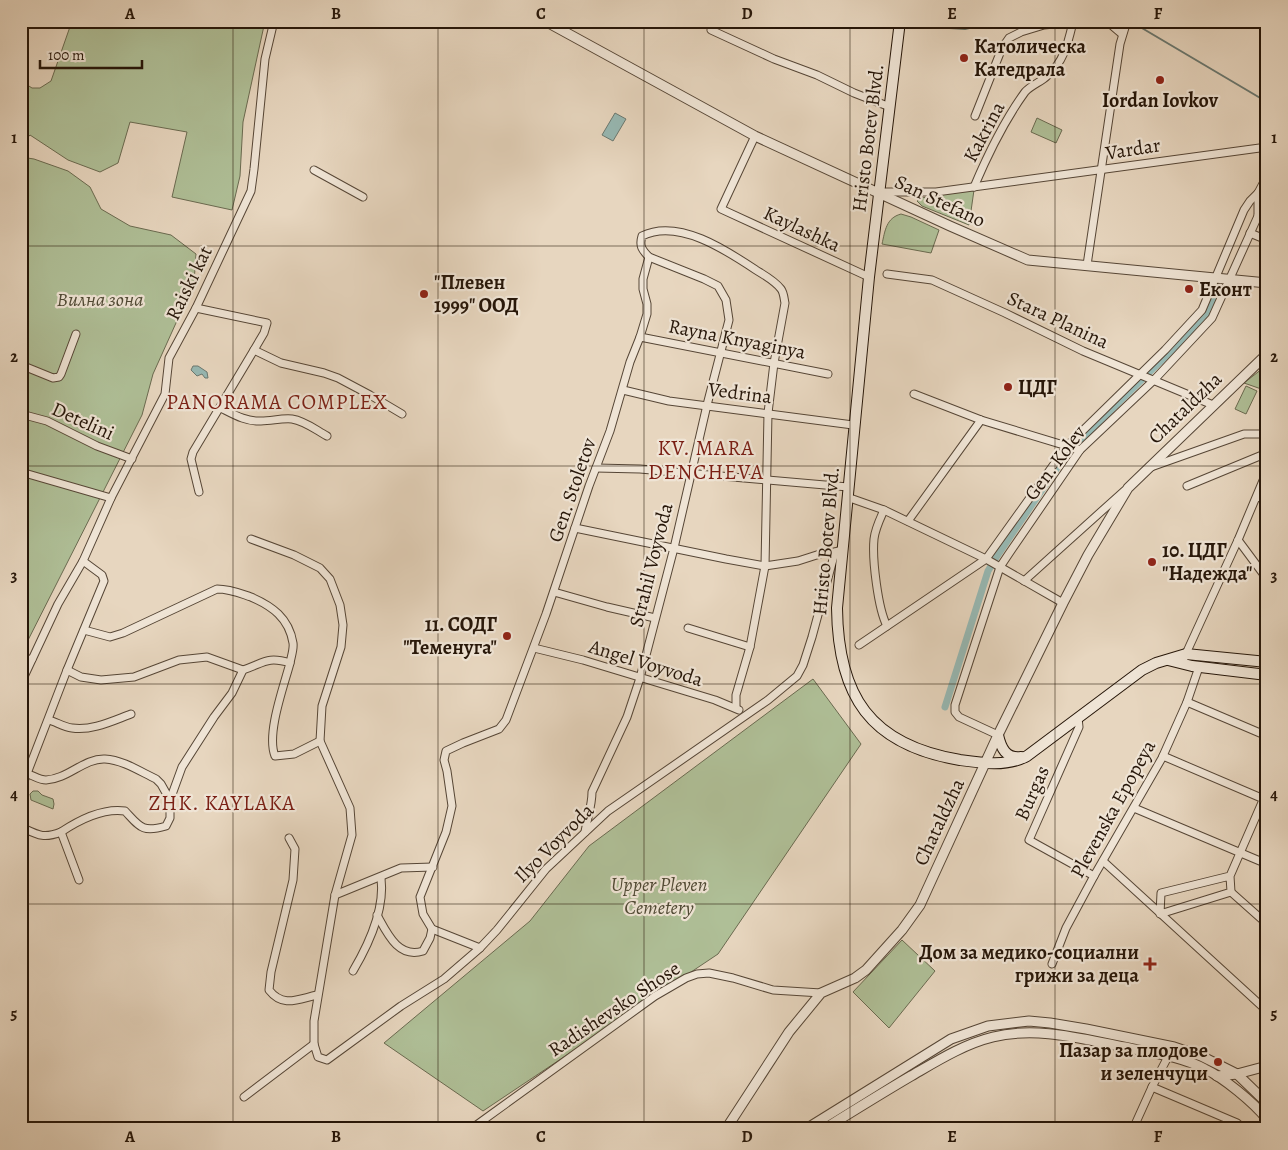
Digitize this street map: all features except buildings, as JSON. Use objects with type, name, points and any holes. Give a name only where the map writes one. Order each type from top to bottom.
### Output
[{"type":"main road","name":"Hristo Botev Blvd.","points":[[900,21],[869,277],[848,492],[838,551],[836,608],[838,643],[845,674],[862,709],[884,730],[910,746],[940,756],[986,762],[1012,762],[1027,756],[1142,670],[1156,663],[1186,654],[1267,662]]},
{"type":"main road","points":[[1168,660],[1199,667],[1267,675]]},
{"type":"main road","points":[[1253,674],[1254,661]]},
{"type":"main road","points":[[998,735],[1001,747],[1007,754],[1017,757],[1027,756]]},
{"type":"street","name":"Raiski kat","points":[[21,683],[58,604],[83,560],[111,498],[165,394],[169,358],[196,308],[250,191],[265,59],[274,21]]},
{"type":"street","name":"San Stefano","points":[[545,21],[754,136],[1028,260],[1267,282]]},
{"type":"street","points":[[975,116],[1002,48],[1009,38],[1044,25],[1074,22],[1109,23],[1122,34]]},
{"type":"street","name":"Kakrina","points":[[974,187],[1005,124],[1027,89],[1046,78],[1059,65],[1067,47],[1074,22]]},
{"type":"street","points":[[1087,265],[1122,34],[1126,23]]},
{"type":"street","points":[[711,30],[774,59],[817,75],[854,93],[890,107]]},
{"type":"street","name":"Kaylashka","points":[[754,136],[721,210],[869,277]]},
{"type":"street","name":"Vardar","points":[[879,192],[936,192],[1267,147]]},
{"type":"street","points":[[314,170],[363,197]]},
{"type":"street","name":"Gen. Kolev","points":[[998,735],[959,717],[955,712],[955,705],[993,563],[1068,447],[1165,350],[1202,310],[1244,210],[1258,193],[1267,176]]},
{"type":"street","name":"Gen. Kolev","points":[[993,563],[1079,450],[1212,318],[1231,280],[1258,216],[1258,193]]},
{"type":"street","points":[[1258,216],[1267,215]]},
{"type":"street","points":[[649,257],[642,250],[640,243],[642,236],[656,231],[681,232],[704,239],[744,262],[781,289],[785,303],[774,363],[768,413],[765,566],[750,648],[736,695],[736,707]]},
{"type":"street","points":[[1250,234],[1267,242]]},
{"type":"street","name":"Gen. Stoletov","points":[[433,867],[446,832],[452,806],[444,760],[446,751],[499,729],[506,720],[554,592],[640,337],[647,314],[643,279],[649,257]]},
{"type":"street","name":"Strahil Voyvoda","points":[[585,832],[592,802],[592,792],[627,717],[640,678],[674,548],[690,473],[720,352],[730,320],[726,300],[718,286],[649,257]]},
{"type":"street","name":"Stara Planina","points":[[887,274],[932,280],[1083,351],[1213,406]]},
{"type":"street","points":[[196,308],[267,323],[264,333],[193,452],[191,459],[199,492]]},
{"type":"street","points":[[21,365],[53,378],[58,377],[62,374],[76,334]]},
{"type":"street","name":"Rayna Knyaginya","points":[[640,337],[828,374]]},
{"type":"street","points":[[254,350],[281,363],[338,378],[402,414]]},
{"type":"street","name":"Chataldzha","points":[[1024,581],[1128,488],[1267,354]]},
{"type":"street","name":"Vedrina","points":[[623,390],[669,401],[853,426]]},
{"type":"street","points":[[914,394],[981,420],[1079,450]]},
{"type":"street","points":[[220,408],[251,421],[262,422],[282,418],[302,422],[327,436]]},
{"type":"street","name":"Detelini","points":[[21,414],[47,421],[97,446],[132,459]]},
{"type":"street","points":[[908,521],[981,420]]},
{"type":"street","points":[[1147,468],[1244,434],[1267,434]]},
{"type":"street","points":[[1187,486],[1267,453]]},
{"type":"street","points":[[596,468],[690,473],[848,492],[993,563],[1064,603]]},
{"type":"street","points":[[1182,664],[1257,497],[1267,470]]},
{"type":"street","points":[[21,472],[111,498]]},
{"type":"street","name":"Chataldzha","points":[[726,1129],[789,1032],[821,993],[855,978],[866,970],[920,905],[998,735],[1088,555],[1128,488]]},
{"type":"street","points":[[1257,497],[1267,500]]},
{"type":"street","points":[[884,510],[876,528],[874,548],[880,609],[887,626]]},
{"type":"street","points":[[575,528],[765,566],[838,551]]},
{"type":"street","points":[[244,1097],[314,1044],[317,995],[335,895],[352,835],[350,808],[320,741],[322,706],[341,647],[343,625],[340,605],[330,578],[320,568],[294,555],[250,539]]},
{"type":"street","points":[[1238,540],[1267,579]]},
{"type":"street","name":"Ilyo Voyvoda","points":[[314,1044],[318,1057],[327,1060],[401,1006],[444,979],[498,930],[546,869],[608,811],[797,676],[803,666],[838,551]]},
{"type":"street","points":[[21,789],[104,581],[102,575],[83,560]]},
{"type":"street","points":[[859,645],[887,626],[993,563]]},
{"type":"street","points":[[84,630],[110,637],[124,634],[217,590],[228,589],[267,604],[285,622],[293,644],[273,729],[271,746],[275,756],[283,756],[294,754],[320,741]]},
{"type":"street","points":[[554,592],[607,608],[655,618]]},
{"type":"street","points":[[688,628],[750,648]]},
{"type":"street","name":"Angel Voyvoda","points":[[534,648],[583,660],[736,707],[747,713]]},
{"type":"street","points":[[67,670],[80,676],[109,680],[134,677],[179,660],[207,657],[243,670],[257,665],[264,660],[277,659],[290,663]]},
{"type":"street","points":[[21,660],[32,659]]},
{"type":"street","name":"Plevenska Epopeya","points":[[1052,964],[1066,928],[1163,756],[1187,702],[1199,667]]},
{"type":"street","points":[[21,827],[48,839],[97,814],[115,809],[125,811],[141,828],[156,829],[166,826],[170,818],[170,800],[182,767],[232,693],[243,670]]},
{"type":"street","points":[[1187,702],[1267,736]]},
{"type":"street","points":[[49,720],[69,728],[83,729],[131,714]]},
{"type":"street","name":"Burgas","points":[[1078,718],[1079,727],[1029,840],[1094,876]]},
{"type":"street","points":[[1163,756],[1265,800]]},
{"type":"street","points":[[28,774],[46,780],[65,775],[96,760],[115,760],[156,779],[170,800]]},
{"type":"street","points":[[1267,791],[1265,800],[1230,876],[1231,892],[1267,924]]},
{"type":"street","points":[[1134,808],[1267,864]]},
{"type":"street","points":[[61,832],[79,880]]},
{"type":"street","points":[[289,838],[295,849],[293,880],[271,972],[269,990],[275,998],[284,1002],[317,995]]},
{"type":"street","points":[[1102,862],[1267,1010]]},
{"type":"street","points":[[335,895],[360,884],[381,878],[401,868],[433,867],[420,897],[424,914],[432,929],[480,948]]},
{"type":"street","points":[[1160,914],[1162,893],[1230,876]]},
{"type":"street","points":[[353,971],[368,945],[377,915],[382,889],[381,878]]},
{"type":"street","points":[[1160,914],[1231,892]]},
{"type":"street","points":[[377,915],[392,941],[406,952],[415,954],[423,951],[430,938],[432,929]]},
{"type":"street","name":"Radishevsko Shose","points":[[471,1129],[655,996],[686,978],[698,974],[715,974],[773,990],[821,993]]},
{"type":"street","points":[[806,1129],[945,1042],[988,1026],[1029,1021],[1050,1023],[1174,1047],[1201,1056],[1237,1074],[1267,1103]]},
{"type":"street","points":[[824,1129],[961,1049],[992,1037],[1036,1032],[1168,1056],[1189,1062],[1217,1076],[1267,1119]]},
{"type":"street","points":[[1133,1129],[1152,1086],[1174,1047]]},
{"type":"street","points":[[1217,1076],[1237,1074],[1267,1066]]},
{"type":"street","points":[[1152,1086],[1237,1123],[1244,1129]]},
{"type":"green space","points":[[72,21],[265,21],[243,122],[240,176],[232,210],[172,197],[187,132],[130,122],[118,163],[100,172],[68,160],[30,135],[21,145],[21,81],[32,88],[40,88],[51,81]]},
{"type":"green space","points":[[1037,118],[1062,130],[1056,143],[1031,132]]},
{"type":"green space","name":"Вилна зона","points":[[21,157],[34,159],[68,171],[90,187],[101,209],[130,226],[171,235],[196,254],[194,283],[153,374],[142,415],[21,654]]},
{"type":"green space","points":[[974,190],[969,225],[922,206],[917,201],[921,198]]},
{"type":"green space","points":[[901,214],[939,230],[931,253],[882,244],[889,222]]},
{"type":"green space","points":[[1267,365],[1267,391],[1244,383]]},
{"type":"green space","points":[[1246,386],[1257,391],[1246,414],[1235,409]]},
{"type":"green space","name":"Upper Pleven Cemetery","points":[[813,679],[861,744],[718,954],[483,1111],[384,1043],[530,921],[589,846]]},
{"type":"green space","points":[[33,791],[38,791],[42,795],[53,799],[53,809],[31,800],[30,794]]},
{"type":"green space","points":[[902,940],[935,971],[889,1028],[853,992]]},
{"type":"water","points":[[615,113],[626,119],[613,141],[602,135]]},
{"type":"water","points":[[193,366],[198,366],[207,372],[208,378],[205,378],[202,374],[197,376],[191,370]]},
{"type":"waterway","points":[[884,21],[896,24]]},
{"type":"waterway","points":[[903,25],[965,29],[999,21]]},
{"type":"waterway","points":[[1130,21],[1267,102]]},
{"type":"waterway","points":[[945,707],[988,571],[997,556],[1067,453],[1210,310],[1218,291]]},
{"type":"place","name":"Католическа Катедрала","points":[[964,58]]},
{"type":"place","name":"Iordan Iovkov","points":[[1160,80]]},
{"type":"place","name":"Еконт","points":[[1189,289]]},
{"type":"place","name":"\"Плевен 1999\" ООД","points":[[424,294]]},
{"type":"place","name":"ЦДГ","points":[[1008,387]]},
{"type":"place","name":"10. ЦДГ \"Надежда\"","points":[[1152,562]]},
{"type":"place","name":"11. СОДГ \"Теменуга\"","points":[[507,636]]},
{"type":"place","name":"Дом за медико-социални грижи за деца","points":[[1150,964]]},
{"type":"place","name":"Пазар за плодове и зеленчуци","points":[[1218,1062]]},
{"type":"district","name":"PANORAMA COMPLEX","points":[[277,402]]},
{"type":"district","name":"KV. MARA DENCHEVA","points":[[706,460]]},
{"type":"district","name":"ZHK. KAYLAKA","points":[[222,803]]}]
